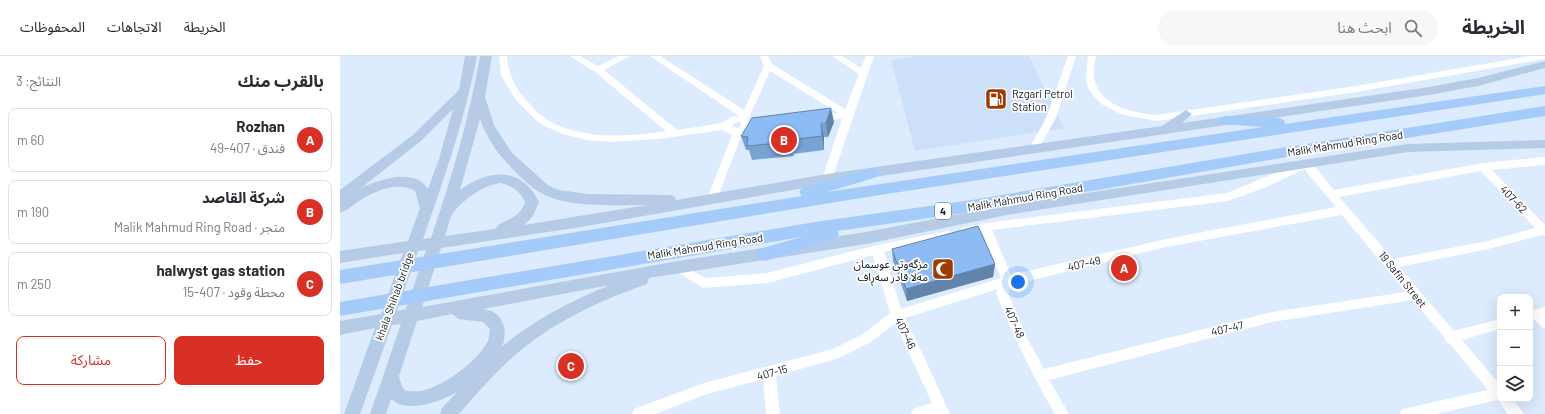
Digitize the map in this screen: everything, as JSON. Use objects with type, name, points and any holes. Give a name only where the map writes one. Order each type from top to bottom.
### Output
[{"type":"highway","name":"Malik Mahmud Ring Road","points":[[340,276],[867,191],[1545,90]]},
{"type":"highway","name":"Malik Mahmud Ring Road","points":[[340,309],[784,233],[972,206],[1269,155],[1545,111]]},
{"type":"highway","points":[[1224,121],[1321,124]]},
{"type":"highway","points":[[730,213],[872,173]]},
{"type":"highway","points":[[765,254],[884,219]]},
{"type":"main road","name":"khala Shihab bridge","points":[[359,393],[415,237],[445,159],[464,92],[471,56]]},
{"type":"main road","name":"khala Shihab bridge","points":[[378,414],[461,169],[480,93],[486,56]]},
{"type":"main road","points":[[340,257],[581,222],[827,179],[1457,87],[1545,64]]},
{"type":"main road","points":[[340,197],[411,142],[464,92]]},
{"type":"main road","points":[[480,93],[484,114],[502,150],[547,191],[563,196],[587,198],[647,200],[712,199]]},
{"type":"main road","points":[[1165,130],[1186,114]]},
{"type":"main road","points":[[340,328],[678,267],[866,238],[1007,210],[1408,148],[1545,144]]},
{"type":"main road","points":[[445,213],[464,194],[486,181],[502,178],[509,180],[526,191],[532,202],[524,217],[505,229],[468,239]]},
{"type":"main road","points":[[340,208],[368,190],[398,182],[410,183],[418,187],[423,193],[427,208]]},
{"type":"main road","points":[[340,250],[347,252],[396,249]]},
{"type":"main road","points":[[448,414],[497,362],[538,328],[578,306],[629,284],[678,267]]},
{"type":"main road","points":[[391,376],[394,389],[402,399],[416,403],[425,401],[446,393],[464,381],[487,358],[499,338],[498,326],[495,321],[485,315],[463,312],[429,313]]},
{"type":"main road","points":[[340,333],[367,324]]},
{"type":"main road","points":[[344,414],[359,393]]},
{"type":"main road","points":[[352,414],[359,393]]},
{"type":"street","points":[[503,56],[503,67],[515,94],[531,111],[550,125],[581,135],[609,138],[634,138],[726,126],[728,122],[734,119],[743,124],[773,125]]},
{"type":"street","points":[[574,56],[598,70],[674,133]]},
{"type":"street","points":[[598,70],[626,56]]},
{"type":"street","points":[[654,56],[743,124]]},
{"type":"street","points":[[836,56],[864,73]]},
{"type":"street","points":[[827,179],[848,115],[870,56]]},
{"type":"street","points":[[1034,149],[1051,118],[1072,56]]},
{"type":"street","points":[[1092,56],[1091,82],[1096,92],[1106,103],[1141,117],[1157,118],[1356,89],[1545,56]]},
{"type":"street","points":[[712,199],[743,124],[764,59],[848,115]]},
{"type":"street","points":[[810,120],[848,115]]},
{"type":"street","points":[[1332,194],[1483,167],[1545,161]]},
{"type":"street","points":[[678,267],[703,283],[767,278],[877,249],[985,227],[1228,197],[1260,185],[1306,164]]},
{"type":"street","name":"19 Safin Street","points":[[1306,164],[1391,264],[1450,338],[1497,391]]},
{"type":"street","name":"407-62","points":[[1483,167],[1545,231]]},
{"type":"street","name":"407-49","points":[[897,315],[1008,281],[1097,261],[1166,243],[1345,210]]},
{"type":"street","points":[[985,227],[1008,281]]},
{"type":"street","points":[[1391,264],[1488,245],[1545,231]]},
{"type":"street","name":"407-46","points":[[877,249],[897,315],[942,410]]},
{"type":"street","name":"407-48","points":[[1008,281],[1002,293],[1012,318],[1062,414]]},
{"type":"street","name":"407-47","points":[[1041,376],[1272,317],[1416,295]]},
{"type":"street","name":"407-15","points":[[639,414],[704,389],[836,354],[867,338],[897,315]]},
{"type":"street","points":[[1450,338],[1497,325]]},
{"type":"street","points":[[769,373],[772,414]]},
{"type":"street","points":[[1408,414],[1497,397]]},
{"type":"street","name":"19 Safin Street","points":[[1506,402],[1517,414]]},
{"type":"street","points":[[918,414],[942,410]]},
{"type":"shaded area","points":[[918,56],[1029,56],[1064,128],[915,151],[891,60]]},
{"type":"building","points":[[831,108],[826,123],[821,123],[822,136],[790,140],[790,142],[747,146],[748,137],[741,136],[752,118]]},
{"type":"building","name":"مزگەوتی عوسمان مەلا قادر سەڕاف","points":[[978,226],[995,264],[906,289],[892,249]]},
{"type":"place","name":"Rzgari Petrol Station","points":[[996,99]]},
{"type":"place","name":"شركة القاصد","points":[[784,140]]},
{"type":"place","name":"Rozhan","points":[[1124,268]]},
{"type":"place","name":"مزگەوتی عوسمان مەلا قادر سەڕاف","points":[[943,269]]},
{"type":"place","name":"halwyst gas station","points":[[571,366]]}]
